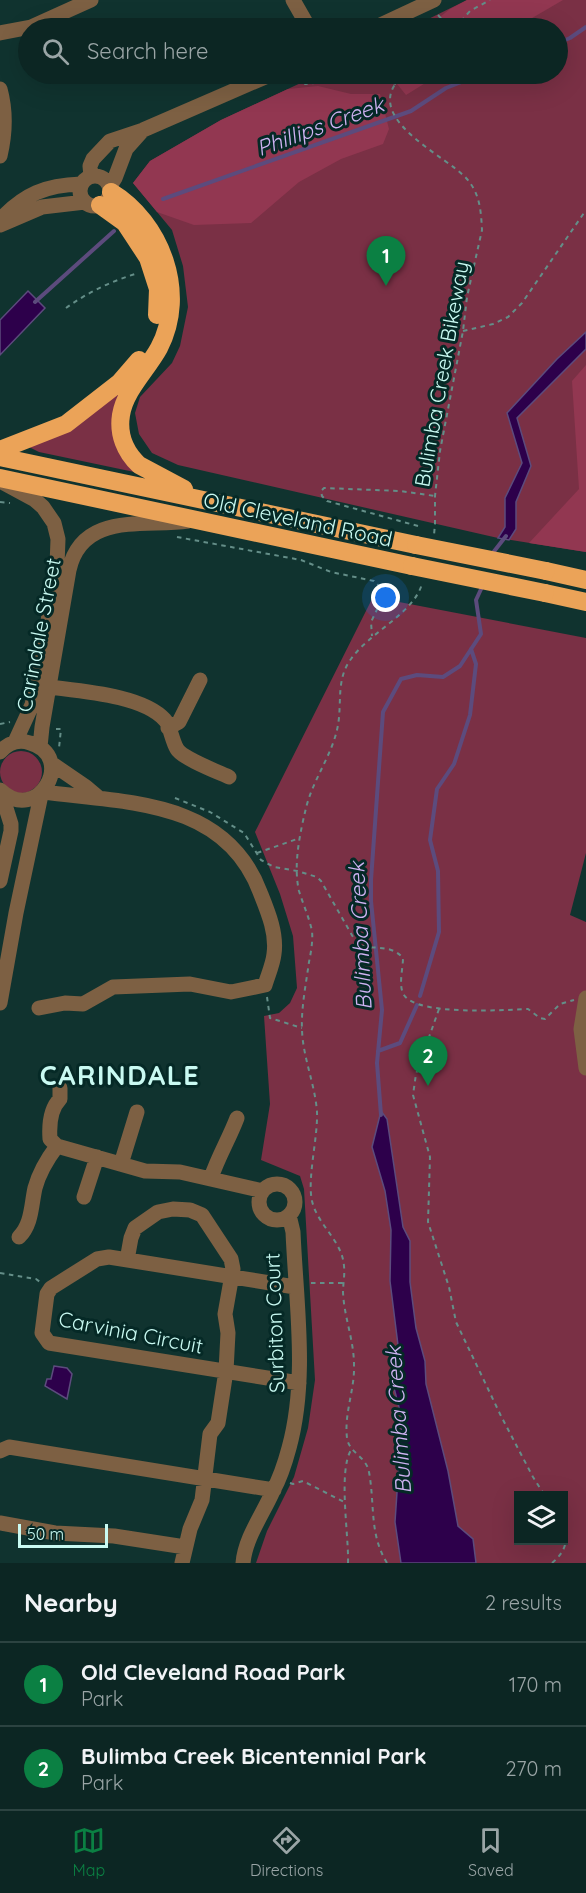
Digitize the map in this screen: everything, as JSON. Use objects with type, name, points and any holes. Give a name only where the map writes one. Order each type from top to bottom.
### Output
[{"type":"highway","points":[[0,450],[66,424],[129,373],[144,352],[156,321],[159,299],[152,269],[143,249],[101,196]]},
{"type":"highway","points":[[101,196],[135,212],[153,234],[167,266],[171,289],[170,313],[162,341],[123,405],[120,423],[123,442],[133,459],[146,470],[212,502]]},
{"type":"highway","name":"Old Cleveland Road","points":[[0,457],[424,544],[586,580]]},
{"type":"highway","name":"Old Cleveland Road","points":[[0,480],[586,602]]},
{"type":"street","points":[[51,18],[91,0]]},
{"type":"street","points":[[293,0],[303,18]]},
{"type":"street","points":[[405,18],[436,8]]},
{"type":"street","points":[[0,33],[18,30]]},
{"type":"street","points":[[101,196],[80,194],[90,166],[101,148],[119,137],[143,130],[249,84]]},
{"type":"street","points":[[0,89],[5,129],[0,156]]},
{"type":"street","points":[[0,225],[42,207],[101,196],[115,178],[126,149],[143,130]]},
{"type":"street","points":[[0,220],[25,197],[47,189],[104,178],[101,196]]},
{"type":"street","name":"Carindale Street","points":[[0,480],[43,507],[57,531],[57,566],[43,686],[40,747]]},
{"type":"street","name":"Carindale Street","points":[[6,744],[28,715],[43,686],[71,561],[80,546],[95,532],[106,527],[194,520]]},
{"type":"street","points":[[168,728],[179,722],[200,680]]},
{"type":"street","points":[[43,686],[126,699],[153,711],[167,721],[178,753],[229,777]]},
{"type":"street","points":[[0,1003],[4,961],[42,793],[51,779],[51,763],[47,754],[40,747],[24,741],[6,744]]},
{"type":"street","points":[[51,763],[99,798]]},
{"type":"street","points":[[0,791],[7,796],[22,800],[42,793],[99,798],[163,809],[188,816],[212,829],[238,853],[257,884],[272,923],[274,954],[265,985],[231,992],[190,984],[113,987],[83,1004],[64,1003],[39,1008]]},
{"type":"street","points":[[0,791],[11,824],[0,881]]},
{"type":"street","points":[[586,1000],[581,1029],[586,1068]]},
{"type":"street","points":[[60,1088],[60,1099],[53,1106],[49,1130],[50,1139],[57,1146],[145,1171],[180,1172],[263,1191]]},
{"type":"street","points":[[120,1164],[138,1112]]},
{"type":"street","points":[[211,1178],[217,1158],[237,1118]]},
{"type":"street","points":[[19,1237],[28,1228],[36,1186],[48,1159],[57,1146]]},
{"type":"street","points":[[84,1197],[97,1157]]},
{"type":"street","points":[[278,1184],[289,1189],[295,1199],[295,1205],[289,1215],[276,1220],[265,1216],[259,1204],[263,1191],[269,1186],[278,1184]]},
{"type":"street","points":[[127,1260],[130,1238],[135,1228],[158,1212],[173,1209],[190,1210],[202,1215],[231,1259],[233,1269],[225,1314],[228,1333],[226,1371],[218,1423],[210,1434],[202,1500],[185,1547],[182,1563]]},
{"type":"street","name":"Surbiton Court","points":[[243,1563],[250,1536],[274,1489],[294,1428],[299,1383],[302,1285],[289,1215]]},
{"type":"street","name":"Carvinia Circuit","points":[[299,1383],[49,1342],[42,1333],[47,1294],[51,1288],[98,1258],[109,1257],[231,1277],[302,1285]]},
{"type":"street","points":[[0,1451],[9,1447],[205,1482]]},
{"type":"street","points":[[0,1457],[6,1455],[274,1489]]},
{"type":"street","points":[[0,1523],[56,1533],[114,1536],[185,1547]]},
{"type":"path","points":[[464,18],[470,11],[490,0]]},
{"type":"path","name":"Bulimba Creek Bikeway","points":[[396,84],[391,96],[394,112],[400,125],[467,179],[476,193],[480,206],[482,230],[467,297],[440,451],[435,496],[435,524],[424,544]]},
{"type":"path","points":[[463,330],[493,324],[508,317],[522,303],[586,210]]},
{"type":"path","points":[[66,308],[82,297],[117,280],[152,269]]},
{"type":"path","points":[[418,526],[327,501],[321,491],[324,488],[350,488],[435,496]]},
{"type":"path","points":[[0,502],[13,503]]},
{"type":"path","points":[[173,536],[301,560],[331,572],[375,581],[383,594],[370,622],[372,636]]},
{"type":"path","points":[[387,1563],[380,1552],[373,1526],[369,1471],[362,1459],[351,1450],[347,1440],[346,1428],[354,1368],[353,1348],[343,1293],[344,1265],[340,1248],[317,1214],[312,1199],[317,1114],[314,1088],[303,1045],[302,1028],[312,931],[298,888],[297,870],[300,838],[307,805],[332,747],[338,726],[340,683],[343,673],[349,661],[372,636],[411,605],[423,582]]},
{"type":"path","points":[[256,854],[300,838]]},
{"type":"path","points":[[297,870],[317,877],[321,881],[353,938],[360,945],[398,951],[403,958],[401,986],[408,1001],[439,1009],[492,1012],[528,1009],[545,1019],[560,1004],[574,1000],[586,1000]]},
{"type":"path","points":[[265,985],[270,1018],[302,1028]]},
{"type":"path","points":[[439,1009],[416,1074],[413,1095],[430,1157],[428,1222],[449,1287],[456,1322],[501,1416],[542,1491]]},
{"type":"path","points":[[0,1273],[36,1279],[51,1288]]},
{"type":"path","points":[[302,1285],[344,1283]]},
{"type":"path","points":[[348,1563],[349,1539],[345,1503],[347,1457],[351,1450]]},
{"type":"path","points":[[274,1489],[303,1481],[345,1503]]},
{"type":"path","points":[[552,1563],[561,1556],[566,1545]]},
{"type":"shaded area","points":[[467,0],[586,0],[586,552],[498,538],[178,465],[152,453],[139,434],[135,413],[140,397],[172,363],[180,346],[188,307],[183,266],[172,230],[133,183],[150,161],[221,120],[298,84],[568,84],[568,18],[430,18]]},
{"type":"shaded area","points":[[467,0],[563,0],[532,18],[439,18]]},
{"type":"shaded area","points":[[397,84],[424,84],[406,95]]},
{"type":"shaded area","points":[[318,86],[351,94],[380,94],[389,129],[383,144],[341,159],[299,182],[251,223],[194,225],[157,212],[133,183],[150,161],[221,120],[288,89]]},
{"type":"shaded area","points":[[28,291],[45,308],[0,355],[0,320]]},
{"type":"shaded area","points":[[586,332],[586,349],[517,418],[531,466],[516,502],[516,529],[509,540],[498,538],[505,527],[505,498],[522,463],[507,413],[557,359]]},
{"type":"shaded area","points":[[586,365],[586,552],[529,543],[579,489],[572,381]]},
{"type":"shaded area","points":[[115,392],[122,398],[139,473],[39,452],[27,446]]},
{"type":"shaded area","points":[[373,597],[586,638],[586,853],[570,915],[586,922],[586,1563],[256,1563],[267,1531],[294,1477],[308,1428],[315,1380],[304,1189],[300,1176],[261,1160],[270,1104],[264,1016],[279,1013],[290,1003],[297,988],[293,936],[280,894],[255,832]]},
{"type":"shaded area","points":[[21,751],[29,752],[36,757],[41,764],[41,780],[36,787],[29,792],[21,793],[13,792],[6,787],[1,780],[0,772],[1,764],[6,757],[13,752]]},
{"type":"shaded area","name":"Bulimba Creek","points":[[381,1111],[387,1119],[403,1227],[410,1241],[410,1282],[416,1328],[425,1361],[426,1384],[448,1471],[458,1526],[473,1539],[476,1563],[401,1563],[395,1522],[402,1419],[393,1384],[398,1345],[390,1281],[391,1230],[385,1191],[372,1147]]},
{"type":"shaded area","points":[[54,1366],[67,1368],[72,1374],[67,1399],[45,1386],[47,1379],[51,1379]]},
{"type":"waterway","name":"Phillips Creek","points":[[568,39],[586,27]]},
{"type":"waterway","name":"Phillips Creek","points":[[163,199],[411,111],[446,88],[456,84]]},
{"type":"waterway","name":"Phillips Creek","points":[[35,302],[114,231]]},
{"type":"waterway","name":"Bulimba Creek","points":[[492,554],[506,536]]},
{"type":"waterway","name":"Bulimba Creek","points":[[381,1115],[377,1063],[382,1010],[371,880],[383,712],[401,679],[417,675],[443,677],[460,666],[481,634],[476,600],[482,587]]},
{"type":"waterway","points":[[420,996],[439,932],[438,871],[430,840],[437,789],[454,764],[470,715],[476,664],[471,649]]},
{"type":"waterway","points":[[378,1051],[400,1043],[417,1005]]},
{"type":"place","name":"Old Cleveland Road Park","points":[[386,286]]},
{"type":"place","name":"Bulimba Creek Bicentennial Park","points":[[428,1086]]},
{"type":"district","name":"CARINDALE","points":[[120,1075]]}]
